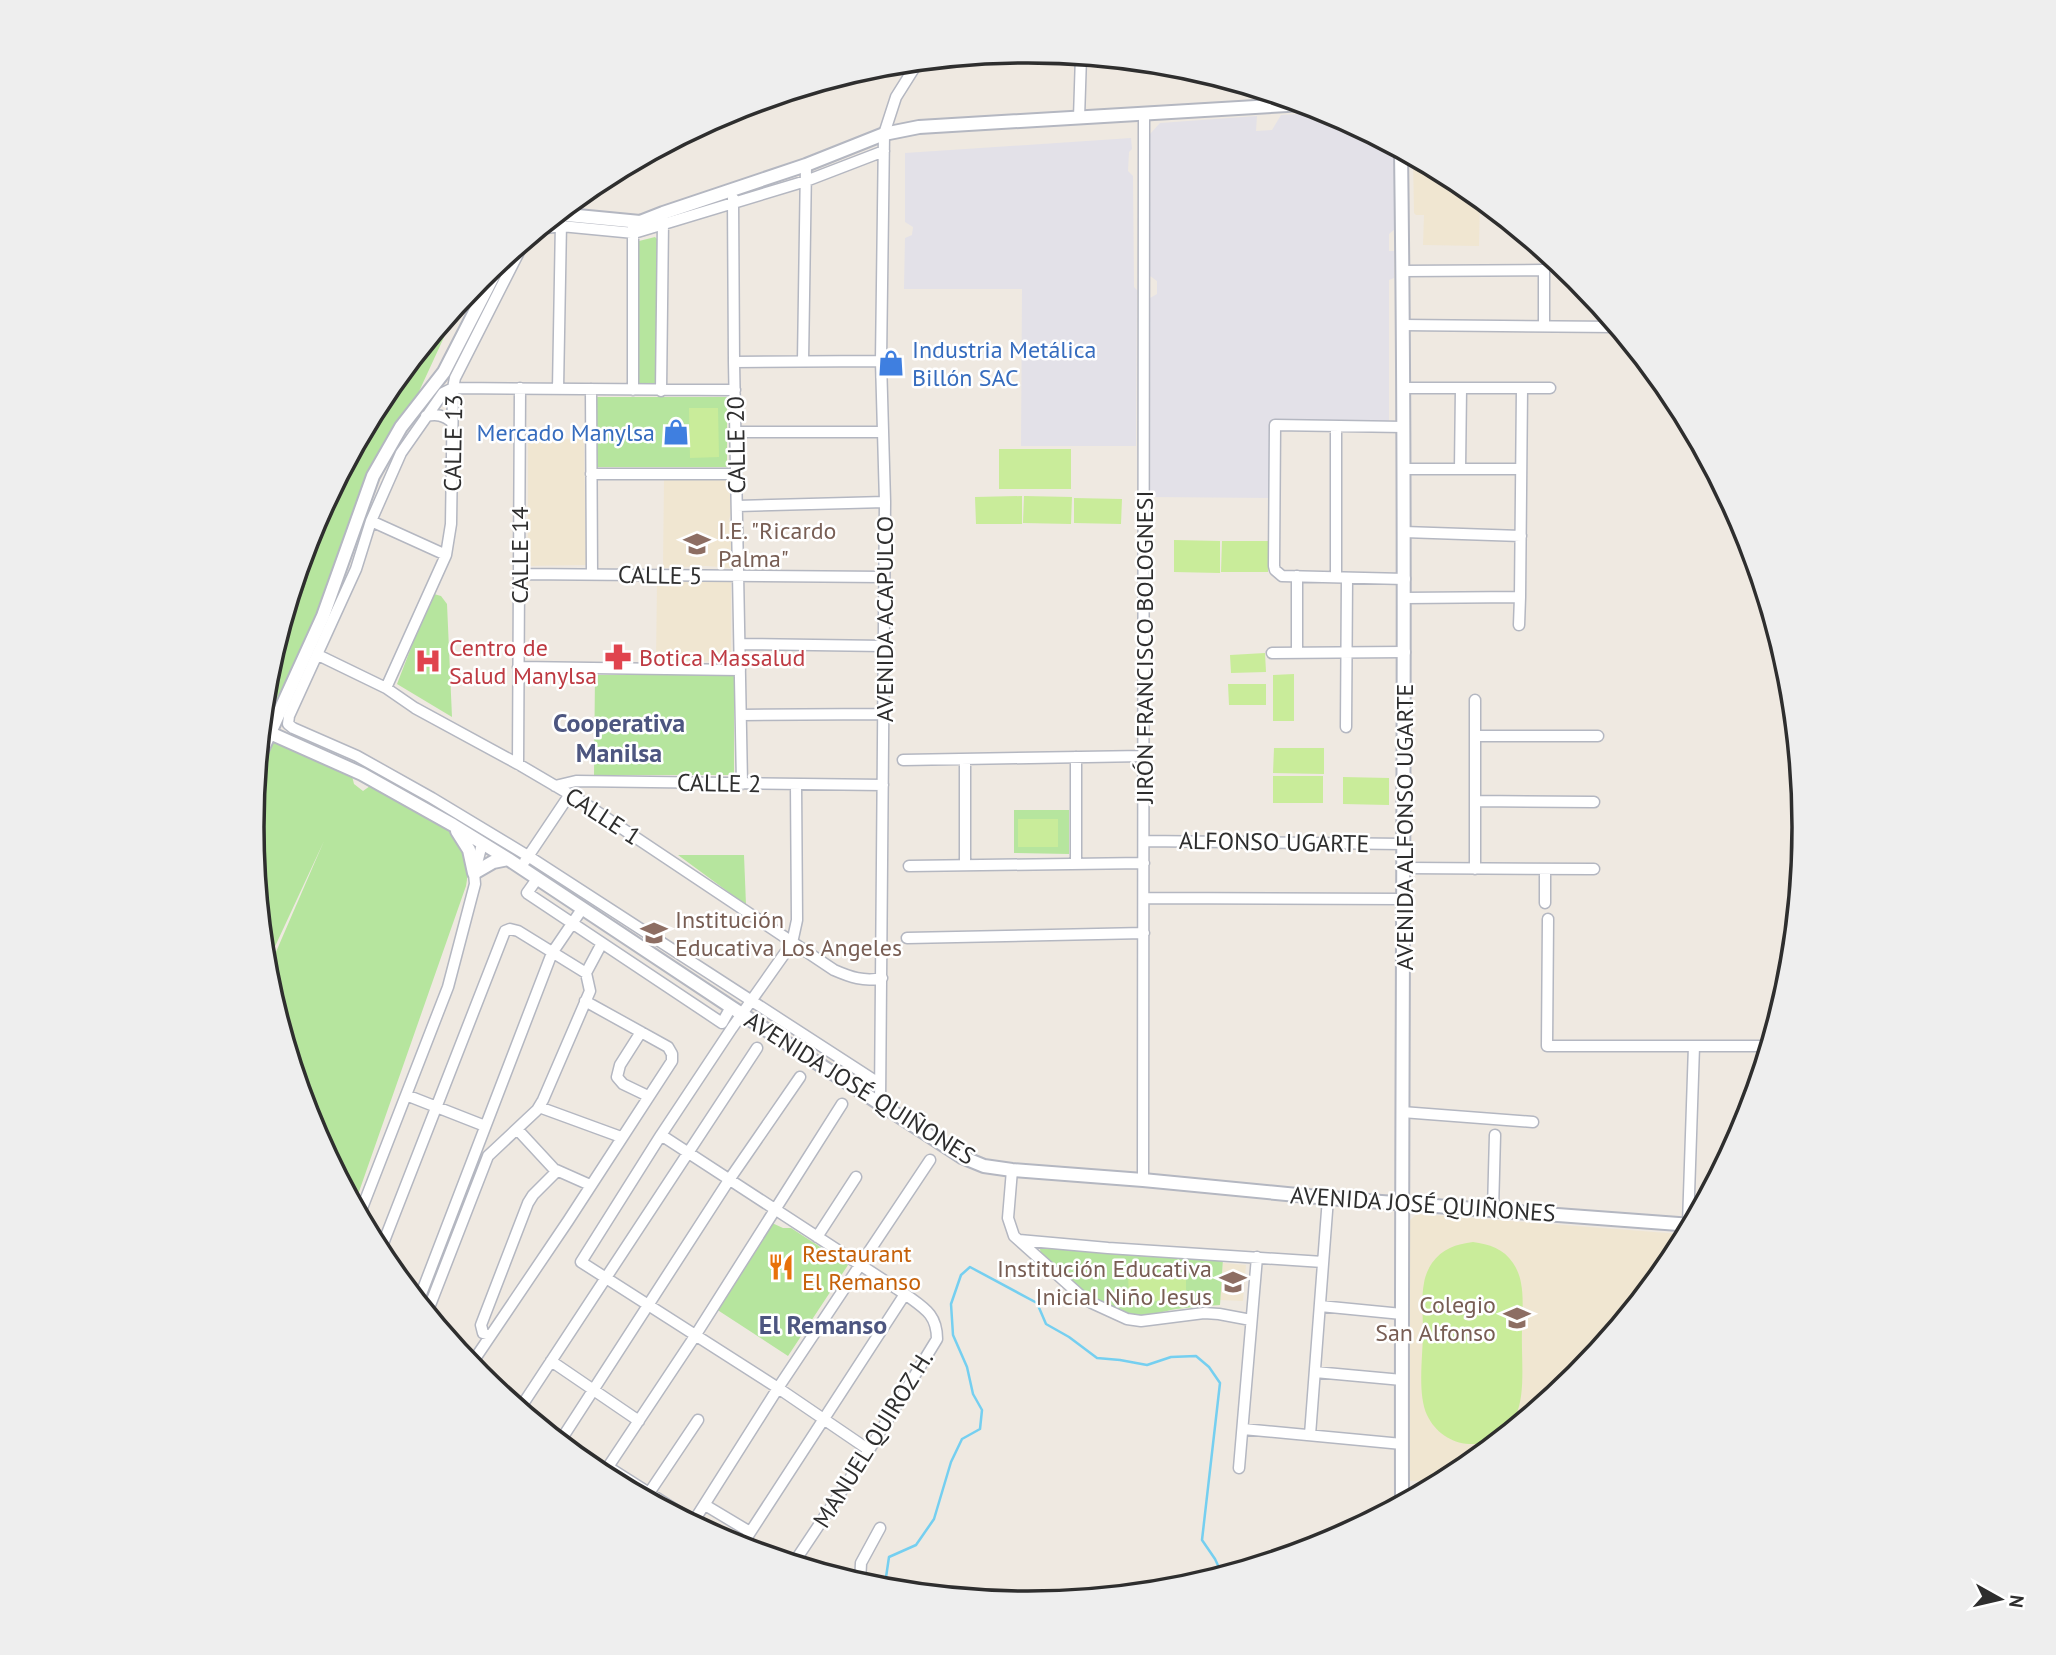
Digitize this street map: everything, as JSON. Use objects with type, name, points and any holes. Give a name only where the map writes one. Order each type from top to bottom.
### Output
[{"type":"street","points":[[1079,118],[1081,65]]},
{"type":"street","name":"AVENIDA ACAPULCO","points":[[880,1103],[885,502],[881,361],[884,134],[896,97],[911,73]]},
{"type":"street","points":[[633,390],[634,228],[640,222],[663,219],[733,196],[884,134],[919,127],[1279,106]]},
{"type":"street","name":"JIRÓN FRANCISCO BOLOGNESI","points":[[1143,1180],[1144,114]]},
{"type":"street","points":[[733,196],[806,181],[884,151]]},
{"type":"street","name":"AVENIDA ALFONSO UGARTE","points":[[1401,160],[1405,579],[1402,1494]]},
{"type":"street","points":[[803,361],[806,165]]},
{"type":"street","name":"CALLE 20","points":[[733,196],[742,784]]},
{"type":"street","points":[[566,219],[634,228]]},
{"type":"street","points":[[661,391],[663,219]]},
{"type":"street","points":[[558,389],[560,224]]},
{"type":"street","name":"CALLE 13","points":[[386,688],[446,555],[451,524],[455,378],[514,263]]},
{"type":"street","points":[[1403,271],[1544,270],[1544,326]]},
{"type":"street","points":[[270,733],[323,616],[373,476],[401,427],[444,372],[488,286]]},
{"type":"street","points":[[1403,325],[1606,327]]},
{"type":"street","points":[[734,362],[881,361]]},
{"type":"street","points":[[735,390],[453,388],[443,393],[401,453],[371,522],[356,569],[289,716],[289,726],[369,762],[528,856],[880,1084]]},
{"type":"street","name":"CALLE 14","points":[[518,764],[520,388]]},
{"type":"street","points":[[1404,388],[1550,388]]},
{"type":"street","points":[[1460,469],[1461,388]]},
{"type":"street","points":[[1519,625],[1522,388]]},
{"type":"street","points":[[591,389],[592,575]]},
{"type":"street","points":[[426,416],[442,415],[452,422]]},
{"type":"street","points":[[1404,427],[1275,425],[1275,570],[1282,576],[1405,579]]},
{"type":"street","points":[[1336,426],[1346,653],[1346,727]]},
{"type":"street","points":[[736,432],[882,432]]},
{"type":"street","points":[[1404,469],[1521,469]]},
{"type":"street","points":[[591,474],[736,474]]},
{"type":"street","points":[[737,506],[885,502]]},
{"type":"street","points":[[371,522],[446,555]]},
{"type":"street","points":[[1404,533],[1521,536]]},
{"type":"street","name":"CALLE 5","points":[[519,574],[884,577]]},
{"type":"street","points":[[1297,576],[1297,653]]},
{"type":"street","points":[[1405,598],[1520,597]]},
{"type":"street","points":[[740,644],[884,646]]},
{"type":"street","points":[[1272,653],[1405,652]]},
{"type":"street","name":"CALLE 1","points":[[318,655],[386,688],[415,708],[570,794],[792,943],[845,975],[871,981],[882,978]]},
{"type":"street","points":[[518,667],[740,670]]},
{"type":"street","points":[[1475,700],[1475,869]]},
{"type":"street","points":[[741,715],[884,714]]},
{"type":"street","name":"AVENIDA JOSÉ QUIÑONES","points":[[270,733],[362,774],[453,825],[962,1157],[984,1166],[1328,1198],[1681,1224]]},
{"type":"street","points":[[1475,736],[1598,736]]},
{"type":"street","points":[[903,760],[1144,756]]},
{"type":"street","points":[[1076,757],[1076,864]]},
{"type":"street","points":[[965,759],[965,865]]},
{"type":"street","name":"CALLE 2","points":[[555,786],[576,781],[883,785]]},
{"type":"street","points":[[581,801],[592,781]]},
{"type":"street","points":[[537,879],[527,893],[722,1023],[752,1000],[792,943],[797,920],[796,784]]},
{"type":"street","points":[[520,868],[570,794]]},
{"type":"street","points":[[1475,802],[1594,802]]},
{"type":"street","points":[[453,825],[465,842],[474,873]]},
{"type":"street","name":"ALFONSO UGARTE","points":[[1144,841],[1404,844]]},
{"type":"street","points":[[363,1205],[448,987],[461,942],[459,921],[482,844]]},
{"type":"street","points":[[474,873],[493,862],[508,859]]},
{"type":"street","name":"ALFONSO UGARTE","points":[[909,866],[1144,863]]},
{"type":"street","points":[[1404,868],[1594,869]]},
{"type":"street","points":[[1545,869],[1545,903]]},
{"type":"street","points":[[1144,898],[1403,899]]},
{"type":"street","points":[[421,1293],[552,953],[582,909]]},
{"type":"street","points":[[1548,919],[1547,1046],[1760,1046]]},
{"type":"street","points":[[384,1240],[505,931],[518,931],[586,973]]},
{"type":"street","points":[[907,938],[1144,933]]},
{"type":"street","points":[[614,951],[625,937]]},
{"type":"street","points":[[430,1304],[488,1156],[543,1100],[590,991],[586,973],[602,943]]},
{"type":"street","points":[[476,1356],[673,1057],[668,1047],[585,1001]]},
{"type":"street","points":[[736,1011],[581,1262],[778,1388],[869,1450]]},
{"type":"street","points":[[640,1032],[620,1065],[617,1077],[623,1084],[648,1096]]},
{"type":"street","points":[[1690,1209],[1694,1046]]},
{"type":"street","points":[[524,1402],[757,1048]]},
{"type":"street","points":[[564,1435],[729,1180],[800,1077]]},
{"type":"street","points":[[406,1096],[485,1126]]},
{"type":"street","points":[[609,1467],[842,1104]]},
{"type":"street","points":[[539,1107],[621,1137]]},
{"type":"street","points":[[1402,1112],[1533,1122]]},
{"type":"street","points":[[517,1129],[557,1171],[590,1185]]},
{"type":"street","name":"MANUEL QUIROZ H.","points":[[661,1135],[905,1294],[929,1312],[937,1325],[937,1339],[869,1450],[798,1556]]},
{"type":"street","points":[[1493,1210],[1495,1135]]},
{"type":"street","points":[[697,1516],[778,1388],[930,1160]]},
{"type":"street","points":[[1012,1170],[1009,1227],[1018,1240],[1080,1295],[1127,1319],[1153,1321],[1204,1313],[1251,1320]]},
{"type":"street","points":[[490,1335],[483,1333],[481,1325],[528,1203],[557,1171]]},
{"type":"street","points":[[817,1237],[856,1177]]},
{"type":"street","points":[[1310,1435],[1328,1198]]},
{"type":"street","points":[[1018,1240],[1323,1262]]},
{"type":"street","points":[[1240,1468],[1256,1257]]},
{"type":"street","points":[[746,1538],[905,1294]]},
{"type":"street","points":[[1320,1306],[1402,1314]]},
{"type":"street","points":[[551,1361],[639,1421]]},
{"type":"street","points":[[1315,1372],[1402,1380]]},
{"type":"street","points":[[650,1492],[698,1420]]},
{"type":"street","points":[[1243,1429],[1402,1444]]},
{"type":"street","points":[[705,1505],[750,1532]]},
{"type":"street","points":[[861,1573],[861,1563],[880,1528]]},
{"type":"shaded area","points":[[1301,114],[1321,121],[1394,157],[1395,229],[1389,234],[1389,251],[1394,251],[1394,278],[1389,280],[1389,422],[1272,420],[1271,498],[1150,497],[1150,298],[1157,294],[1157,281],[1150,276],[1150,134],[1160,123],[1257,116],[1256,131],[1272,130],[1281,115]]},
{"type":"shaded area","points":[[1131,138],[1128,171],[1133,176],[1134,287],[1137,290],[1136,446],[1021,446],[1022,289],[904,289],[905,238],[912,235],[913,227],[905,222],[905,153]]},
{"type":"shaded area","points":[[1413,167],[1480,211],[1479,246],[1423,245],[1424,215],[1414,213]]},
{"type":"shaded area","points":[[528,438],[584,439],[586,565],[528,566]]},
{"type":"shaded area","name":"I.E. \"Ricardo Palma\"","points":[[664,480],[731,481],[731,568],[663,568]]},
{"type":"shaded area","points":[[657,581],[731,582],[731,661],[656,662]]},
{"type":"shaded area","name":"Colegio San Alfonso","points":[[1417,1214],[1675,1234],[1635,1293],[1569,1368],[1493,1434],[1453,1463],[1424,1481],[1409,1481],[1408,1222]]},
{"type":"shaded area","name":"Institución Educativa Inicial Niño Jesus","points":[[1223,1263],[1246,1265],[1243,1301],[1220,1300]]},
{"type":"green space","points":[[655,237],[656,383],[635,385],[635,242]]},
{"type":"green space","points":[[447,330],[273,708],[278,678],[304,582],[342,489],[392,403]]},
{"type":"green space","points":[[597,397],[727,397],[727,467],[596,467]]},
{"type":"green space","points":[[689,408],[718,408],[719,457],[690,458]]},
{"type":"green space","points":[[999,449],[1071,449],[1071,489],[999,489]]},
{"type":"green space","points":[[1022,496],[1022,524],[976,524],[975,497]]},
{"type":"green space","points":[[1024,496],[1072,497],[1071,524],[1023,523]]},
{"type":"green space","points":[[1074,498],[1122,499],[1121,524],[1074,523]]},
{"type":"green space","points":[[1174,540],[1220,541],[1220,573],[1174,572]]},
{"type":"green space","points":[[1222,541],[1268,541],[1268,572],[1221,572]]},
{"type":"green space","points":[[434,594],[441,596],[447,604],[452,717],[397,684]]},
{"type":"green space","points":[[1265,653],[1266,672],[1231,673],[1230,655]]},
{"type":"green space","points":[[1294,674],[1294,721],[1273,721],[1273,675]]},
{"type":"green space","points":[[595,675],[734,675],[734,775],[594,775]]},
{"type":"green space","points":[[1228,684],[1266,684],[1266,705],[1229,705]]},
{"type":"green space","points":[[269,740],[352,776],[354,784],[363,791],[370,786],[453,832],[467,865],[466,886],[358,1195],[342,1166],[304,1073],[275,955],[324,841],[274,949],[265,878],[263,828]]},
{"type":"green space","points":[[1274,748],[1324,748],[1324,774],[1273,773]]},
{"type":"green space","points":[[1273,776],[1323,776],[1323,803],[1273,803]]},
{"type":"green space","points":[[1343,777],[1389,778],[1389,805],[1343,804]]},
{"type":"green space","points":[[1014,810],[1069,810],[1069,854],[1014,853]]},
{"type":"green space","points":[[1018,819],[1058,819],[1058,847],[1018,847]]},
{"type":"green space","points":[[678,855],[744,855],[746,905]]},
{"type":"green space","points":[[772,1223],[791,1228],[848,1265],[788,1356],[716,1309]]},
{"type":"green space","points":[[1473,1242],[1490,1246],[1509,1258],[1519,1275],[1523,1301],[1519,1406],[1516,1415],[1476,1444],[1450,1439],[1439,1431],[1427,1415],[1421,1385],[1422,1301],[1426,1275],[1440,1254],[1461,1244]]},
{"type":"green space","points":[[1044,1245],[1223,1259],[1220,1305],[1177,1309],[1146,1316],[1122,1314],[1097,1302],[1072,1284],[1041,1255],[1040,1249]]},
{"type":"green space","points":[[1128,1272],[1186,1273],[1186,1301],[1129,1301]]},
{"type":"waterway","points":[[886,1578],[889,1557],[916,1545],[934,1519],[951,1462],[962,1439],[980,1429],[982,1410],[973,1394],[967,1367],[953,1335],[951,1304],[961,1275],[970,1267],[1037,1303],[1046,1324],[1097,1358],[1147,1365],[1171,1357],[1196,1356],[1209,1367],[1220,1383],[1202,1540],[1219,1568]]},
{"type":"place","name":"Industria Metálica Billón SAC","points":[[891,363]]},
{"type":"place","name":"Mercado Manylsa","points":[[676,432]]},
{"type":"place","name":"I.E. \"Ricardo Palma\"","points":[[697,544]]},
{"type":"place","name":"Botica Massalud","points":[[618,657]]},
{"type":"place","name":"Centro de Salud Manylsa","points":[[428,661]]},
{"type":"place","name":"Institución Educativa Los Angeles","points":[[654,933]]},
{"type":"place","name":"Restaurant El Remanso","points":[[781,1267]]},
{"type":"place","name":"Institución Educativa Inicial Niño Jesus","points":[[1233,1282]]},
{"type":"place","name":"Colegio San Alfonso","points":[[1517,1318]]},
{"type":"district","name":"Cooperativa Manilsa","points":[[619,737]]},
{"type":"district","name":"El Remanso","points":[[823,1324]]}]
